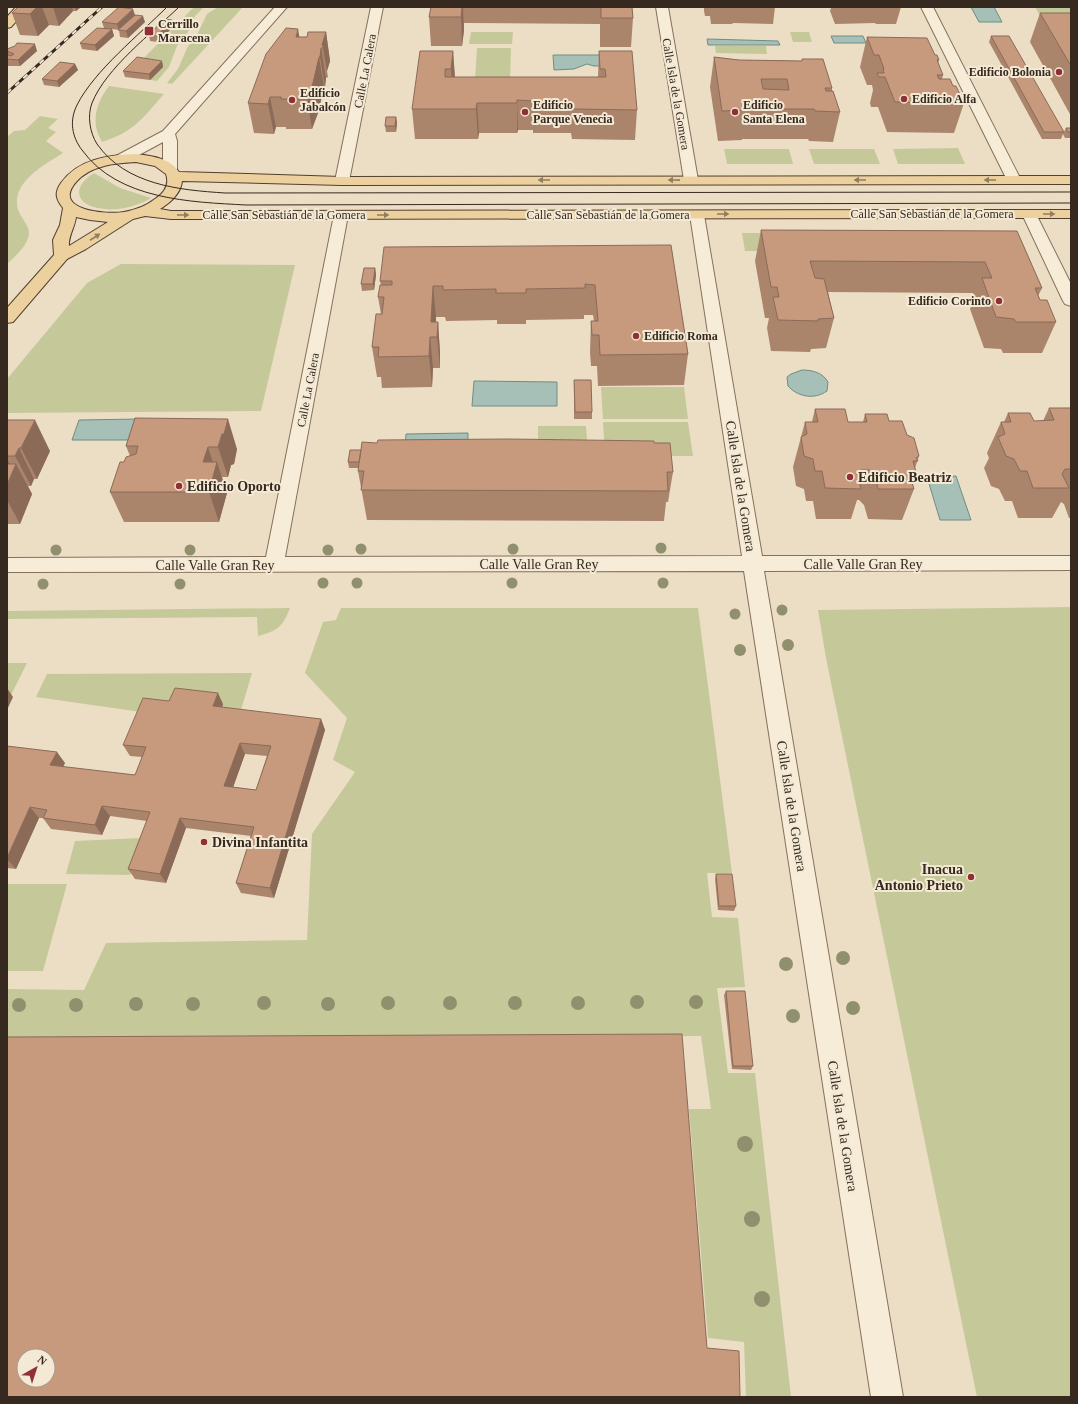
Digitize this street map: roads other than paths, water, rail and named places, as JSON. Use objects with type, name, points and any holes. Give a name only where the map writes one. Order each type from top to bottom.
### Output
[{"type":"main road","points":[[7,24],[23,7]]},
{"type":"main road","points":[[172,173],[174,188],[169,196],[158,204],[144,211],[129,215],[112,218],[80,214],[70,208],[64,200],[63,190],[68,181],[78,173],[93,165],[121,159],[136,158],[150,160],[161,164],[172,173],[342,181],[1071,180]]},
{"type":"main road","points":[[62,256],[61,240],[68,225],[70,208]]},
{"type":"main road","name":"Calle San Sebastián de la Gomera","points":[[144,211],[171,216],[1071,214]]},
{"type":"main road","points":[[7,318],[62,256],[81,246],[129,215]]},
{"type":"street","points":[[121,159],[168,134],[280,7]]},
{"type":"street","name":"Calle La Calera","points":[[342,181],[377,7]]},
{"type":"street","name":"Calle Isla de la Gomera","points":[[662,7],[691,180]]},
{"type":"street","points":[[927,7],[1014,180]]},
{"type":"street","points":[[168,134],[170,141],[169,156],[172,173]]},
{"type":"street","name":"Calle Isla de la Gomera","points":[[697,214],[887,1397]]},
{"type":"street","points":[[1029,214],[1071,301]]},
{"type":"street","name":"Calle La Calera","points":[[274,565],[341,215]]},
{"type":"street","name":"Calle Valle Gran Rey","points":[[7,565],[1071,563]]},
{"type":"water","points":[[971,7],[994,7],[1002,22],[979,22]]},
{"type":"water","points":[[831,36],[863,36],[866,43],[834,43]]},
{"type":"water","points":[[707,39],[778,41],[780,45],[708,45]]},
{"type":"water","points":[[553,55],[606,55],[606,66],[594,66],[587,64],[574,69],[554,70]]},
{"type":"water","points":[[802,370],[814,371],[823,376],[828,382],[827,391],[817,396],[806,396],[792,390],[788,386],[787,377]]},
{"type":"water","points":[[474,381],[557,382],[557,406],[472,406]]},
{"type":"water","points":[[140,419],[133,440],[72,440],[79,420]]},
{"type":"water","points":[[468,433],[468,451],[405,451],[406,434]]},
{"type":"water","points":[[956,476],[971,520],[940,520],[927,477]]},
{"type":"tram line","points":[[167,7],[118,53],[94,79],[77,105],[72,123],[76,140],[82,150],[97,167],[115,179],[135,189],[157,195],[202,202],[246,205],[1071,203]]},
{"type":"tram line","points":[[179,7],[119,64],[99,90],[90,108],[91,130],[97,144],[109,158],[123,169],[138,177],[172,187],[225,193],[1071,192]]},
{"type":"railway","points":[[7,93],[102,7]]},
{"type":"place","name":"Cerrillo Maracena","points":[[149,31]]},
{"type":"place","name":"Edificio Bolonia","points":[[1059,72]]},
{"type":"place","name":"Edificio Alfa","points":[[904,99]]},
{"type":"place","name":"Edificio Jabalcón","points":[[292,100]]},
{"type":"place","name":"Edificio Parque Venecia","points":[[525,112]]},
{"type":"place","name":"Edificio Santa Elena","points":[[735,112]]},
{"type":"place","name":"Edificio Corinto","points":[[999,301]]},
{"type":"place","name":"Edificio Roma","points":[[636,336]]},
{"type":"place","name":"Edificio Beatriz","points":[[850,477]]},
{"type":"place","name":"Edificio Oporto","points":[[179,486]]},
{"type":"place","name":"Divina Infantita","points":[[204,842]]},
{"type":"place","name":"Inacua Antonio Prieto","points":[[971,877]]}]
